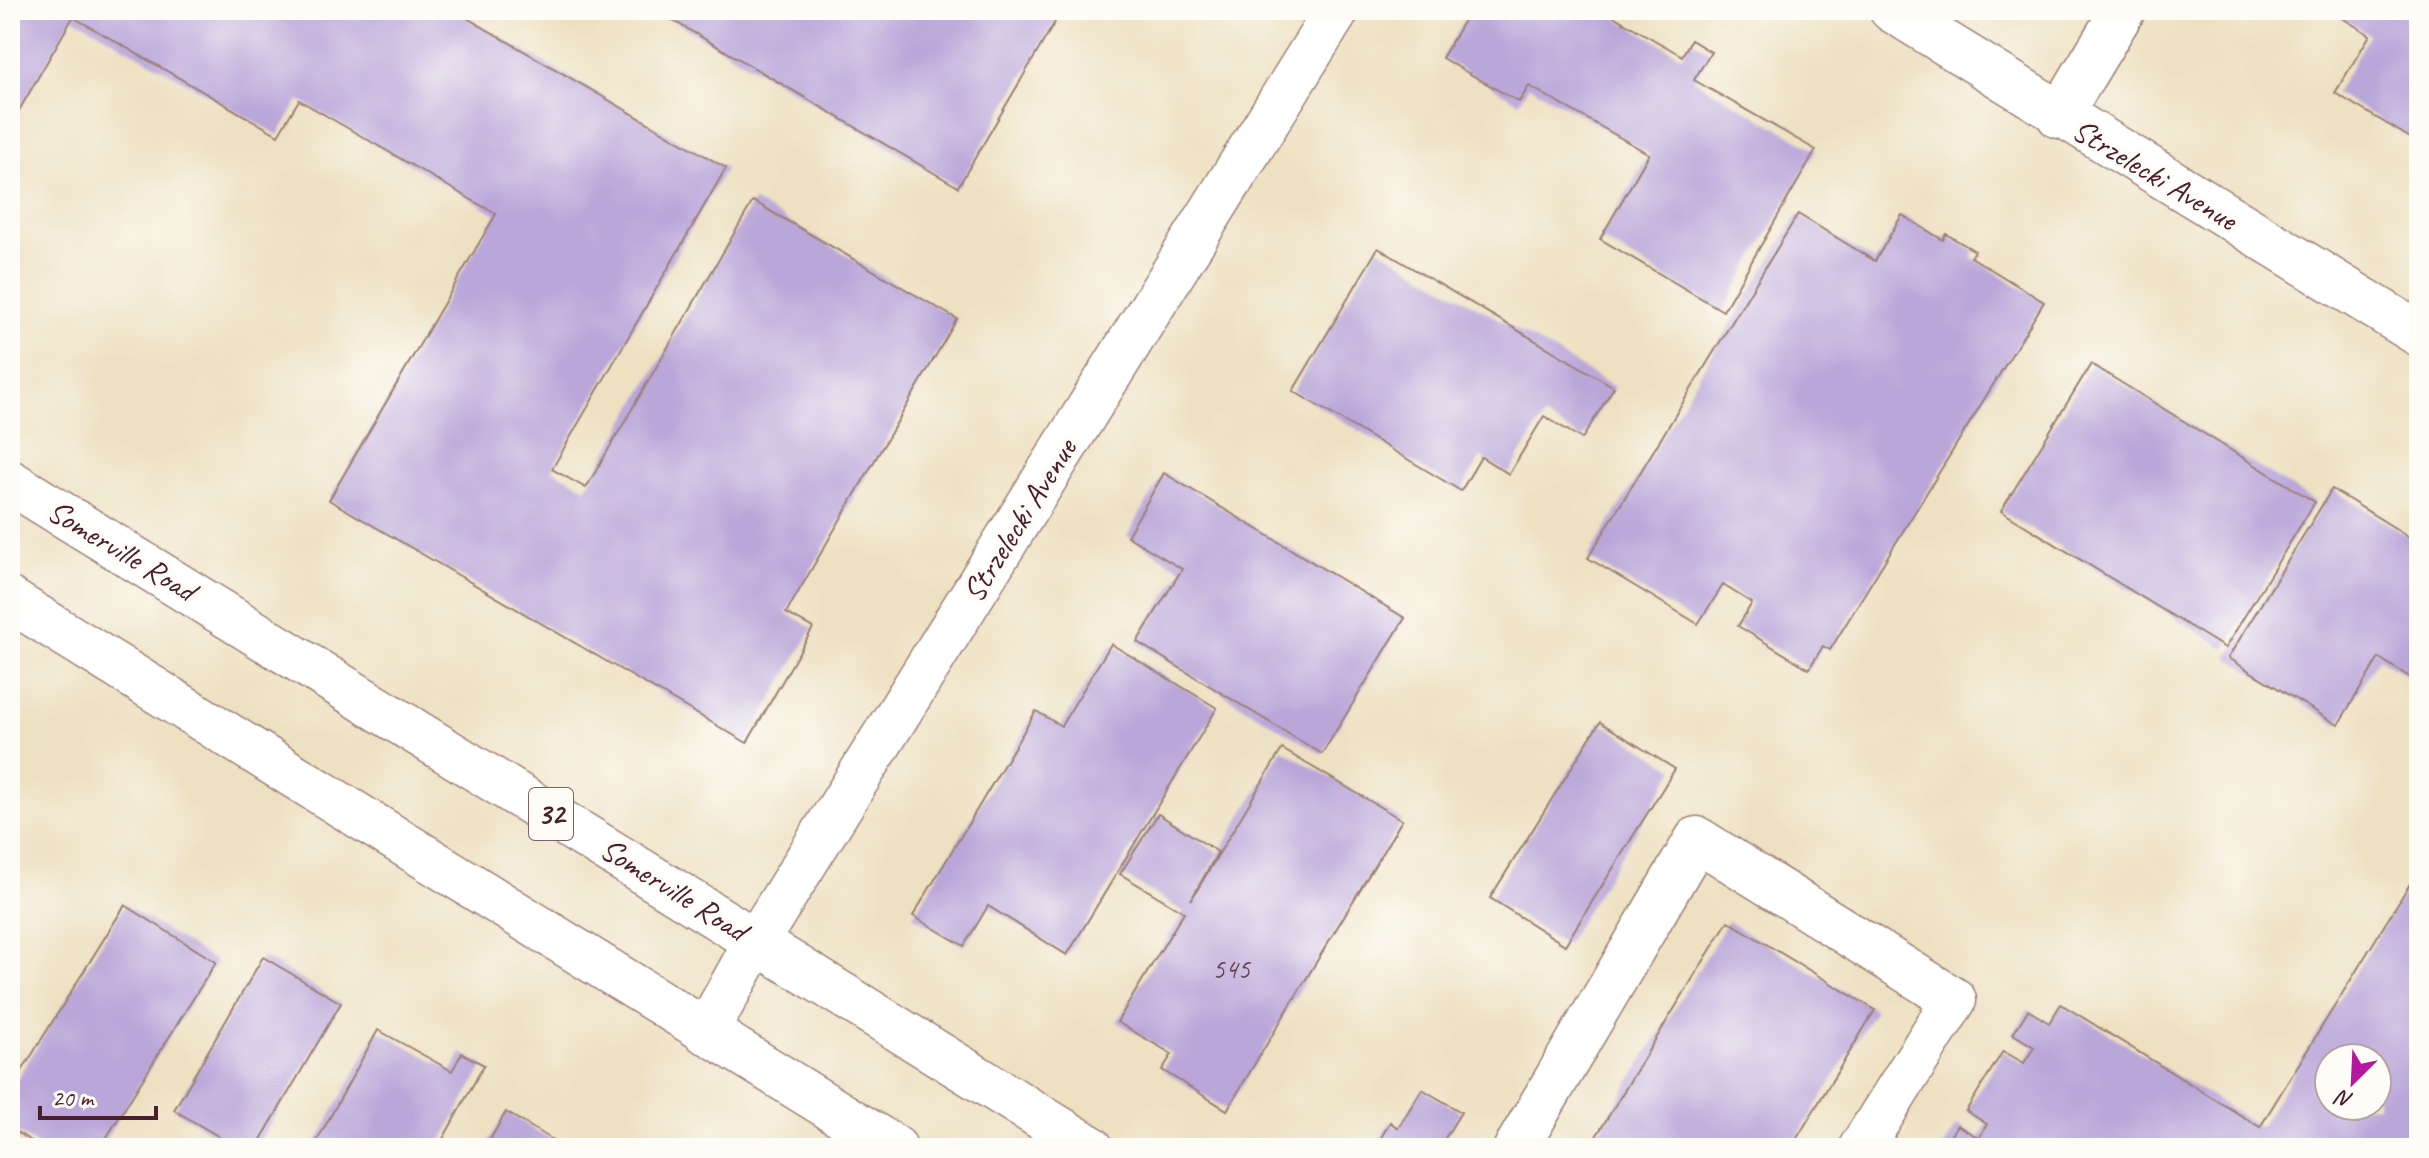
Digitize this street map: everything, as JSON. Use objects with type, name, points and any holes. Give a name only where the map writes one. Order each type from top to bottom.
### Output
[{"type":"main road","name":"Strzelecki Avenue","points":[[706,1032],[757,940],[1337,10]]},
{"type":"main road","name":"Strzelecki Avenue","points":[[1892,10],[2059,116],[2419,334]]},
{"type":"main road","points":[[2059,116],[2123,10]]},
{"type":"main road","name":"Somerville Road","points":[[10,482],[1091,1148]]},
{"type":"main road","points":[[10,600],[895,1148]]},
{"type":"main road","points":[[1516,1148],[1697,839],[1954,1000],[1861,1148]]},
{"type":"building","points":[[10,10],[453,10],[726,168],[552,469],[586,488],[753,201],[957,319],[786,613],[813,628],[747,743],[329,500],[496,214],[299,100],[278,135],[73,17],[10,126]]},
{"type":"building","points":[[655,10],[1062,10],[958,187]]},
{"type":"building","points":[[1470,10],[1609,10],[1608,13],[1682,56],[1691,40],[1711,52],[1694,80],[1816,150],[1723,311],[1600,239],[1649,154],[1529,86],[1519,102],[1442,58]]},
{"type":"building","points":[[2329,10],[2419,10],[2419,143],[2335,93],[2370,35]]},
{"type":"building","points":[[1798,214],[1875,261],[1902,215],[1943,240],[1946,234],[1975,251],[1971,257],[2044,302],[1830,650],[1823,646],[1809,669],[1738,626],[1752,603],[1723,585],[1698,624],[1588,558]]},
{"type":"building","points":[[1378,248],[1614,387],[1582,439],[1544,416],[1509,474],[1481,457],[1461,491],[1293,391]]},
{"type":"building","points":[[2091,364],[2315,502],[2225,648],[2001,511]]},
{"type":"building","points":[[1164,473],[1405,618],[1322,754],[1137,642],[1182,569],[1127,536]]},
{"type":"building","points":[[2332,489],[2419,543],[2419,683],[2379,658],[2338,725],[2228,658]]},
{"type":"building","points":[[1111,644],[1217,708],[1067,955],[988,906],[964,946],[913,916],[1036,711],[1061,726]]},
{"type":"building","points":[[1600,722],[1675,769],[1565,945],[1490,898]]},
{"type":"building","points":[[1282,749],[1402,820],[1227,1110],[1162,1070],[1172,1054],[1117,1022],[1184,912],[1120,874],[1158,814],[1218,852],[1191,900]]},
{"type":"building","points":[[2419,869],[2419,1148],[1943,1148],[1957,1125],[1979,1138],[1987,1124],[1966,1111],[2003,1051],[2024,1063],[2034,1047],[2013,1034],[2028,1010],[2049,1023],[2061,1004],[2260,1127]]},
{"type":"building","points":[[125,905],[216,962],[100,1148],[43,1148],[10,1128],[10,1090]]},
{"type":"building","points":[[1728,921],[1875,1010],[1791,1148],[1589,1148]]},
{"type":"building","points":[[263,957],[341,1003],[256,1148],[238,1148],[174,1110]]},
{"type":"building","points":[[378,1030],[452,1071],[462,1053],[484,1065],[438,1148],[313,1148]]},
{"type":"building","points":[[1422,1089],[1461,1112],[1439,1148],[1375,1148],[1390,1122],[1398,1128]]},
{"type":"building","points":[[506,1112],[566,1148],[485,1148]]}]
